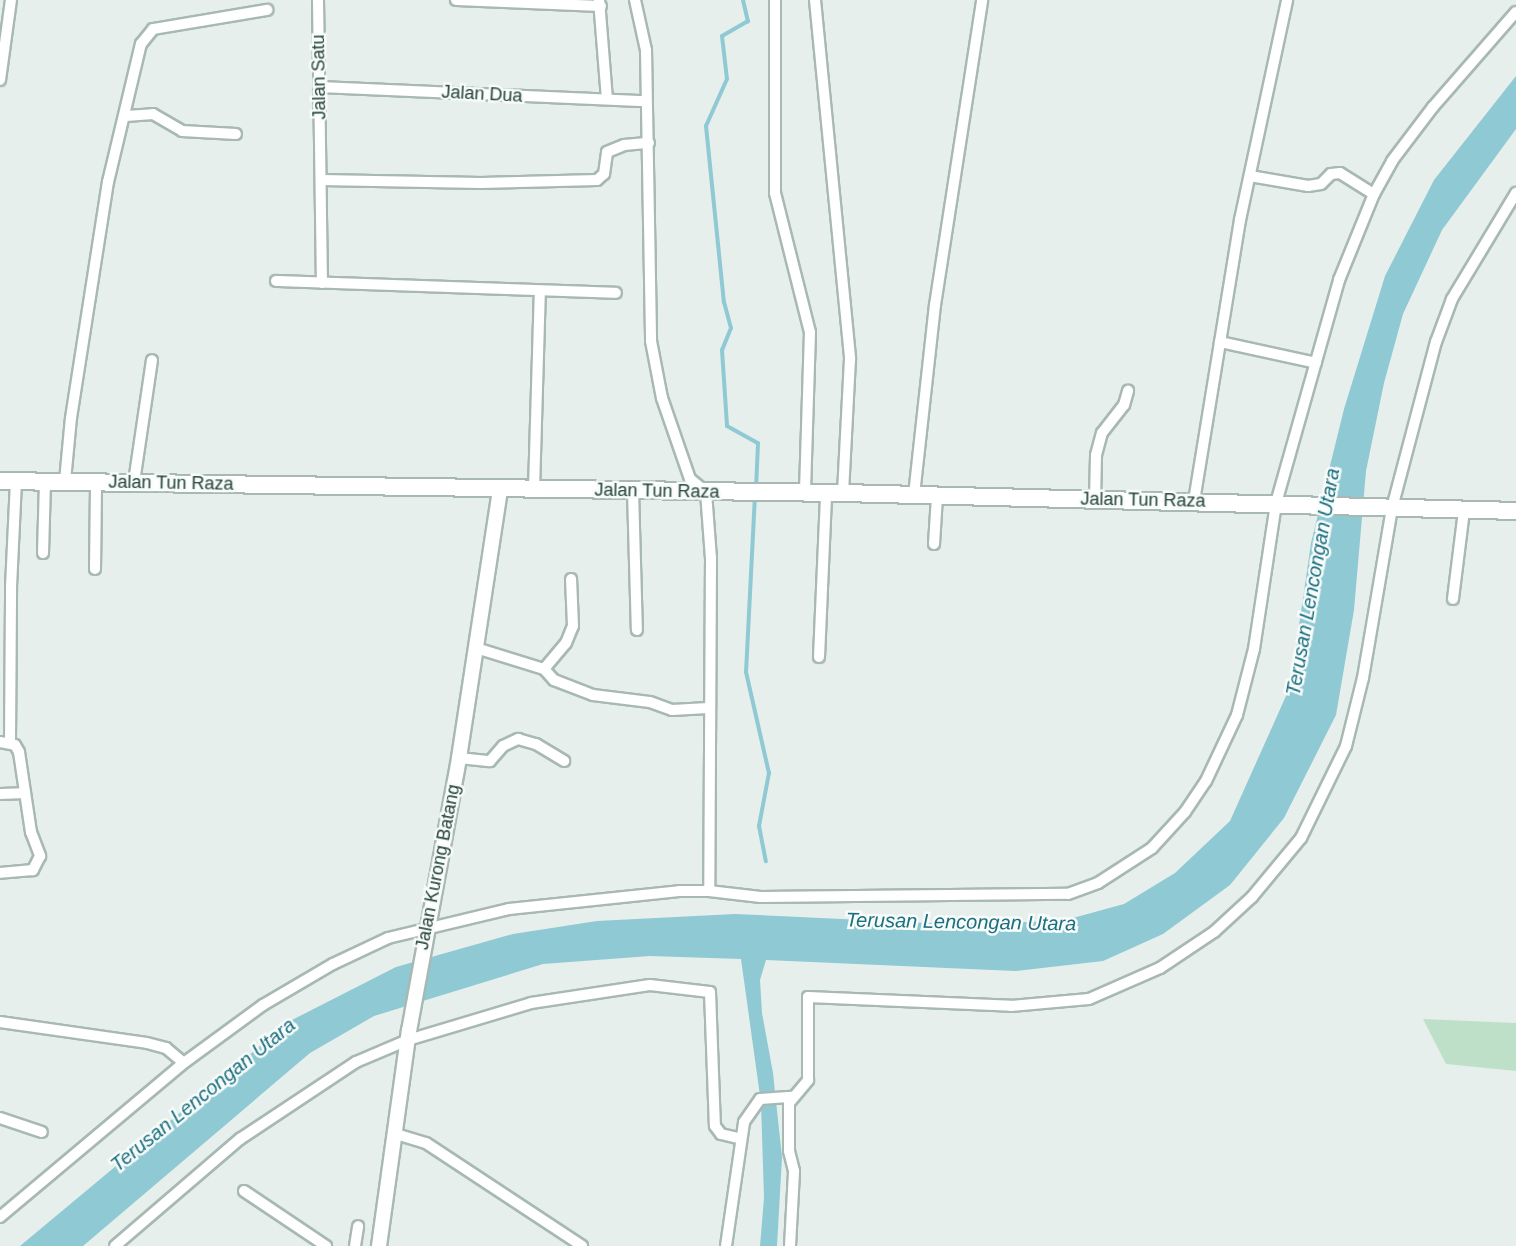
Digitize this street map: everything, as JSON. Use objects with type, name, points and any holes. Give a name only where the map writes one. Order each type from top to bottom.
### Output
[{"type":"main road","name":"Jalan Tun Raza","points":[[8,481],[914,495],[1516,511]]},
{"type":"street","points":[[0,80],[11,0]]},
{"type":"street","name":"Jalan Satu","points":[[318,0],[322,283]]},
{"type":"street","points":[[456,0],[600,3],[607,99]]},
{"type":"street","points":[[635,0],[646,51],[651,341],[662,398],[690,479],[706,492],[711,558],[708,708],[709,891]]},
{"type":"street","points":[[775,0],[775,193],[780,223],[804,299],[810,341],[805,493]]},
{"type":"street","points":[[815,0],[850,359],[834,494],[821,532],[819,657]]},
{"type":"street","points":[[914,495],[935,305],[982,0]]},
{"type":"street","points":[[1194,501],[1250,176],[1287,0]]},
{"type":"street","points":[[64,481],[102,217],[117,139],[126,116],[146,35],[171,25],[267,10]]},
{"type":"street","points":[[0,1217],[184,1063],[263,1005],[333,964],[388,938],[427,926],[508,909],[709,891],[761,897],[1051,896],[1082,891],[1133,862],[1152,848],[1185,812],[1216,765],[1233,723],[1254,649],[1276,503],[1339,280],[1374,194],[1392,161],[1433,106],[1516,12]]},
{"type":"street","name":"Jalan Dua","points":[[319,87],[646,101]]},
{"type":"street","points":[[126,116],[153,114],[182,131],[236,134]]},
{"type":"street","points":[[321,180],[482,183],[597,180],[604,174],[607,152],[624,145],[649,143]]},
{"type":"street","points":[[1250,176],[1308,186],[1321,184],[1331,174],[1340,174],[1374,194]]},
{"type":"street","points":[[790,1246],[794,1171],[789,1122],[792,1097],[808,1080],[805,1039],[807,1000],[811,995],[1011,1006],[1089,999],[1160,968],[1214,932],[1252,897],[1301,838],[1346,746],[1363,678],[1389,508],[1436,342],[1452,298],[1516,193]]},
{"type":"street","points":[[276,281],[616,293]]},
{"type":"street","points":[[534,489],[540,292]]},
{"type":"street","points":[[1220,342],[1316,363]]},
{"type":"street","points":[[134,482],[152,360]]},
{"type":"street","points":[[1095,500],[1096,456],[1102,433],[1124,405],[1128,391]]},
{"type":"street","points":[[0,873],[27,873],[39,862],[19,752],[5,742],[11,598],[8,481]]},
{"type":"street","points":[[95,569],[96,481]]},
{"type":"street","points":[[43,554],[45,482]]},
{"type":"street","name":"Jalan Kurong Batang","points":[[380,1246],[409,1036],[459,758],[500,489]]},
{"type":"street","points":[[633,491],[636,630]]},
{"type":"street","points":[[934,544],[937,496]]},
{"type":"street","points":[[1453,599],[1464,511]]},
{"type":"street","points":[[544,669],[566,643],[573,626],[571,579]]},
{"type":"street","points":[[476,648],[544,669],[554,680],[593,695],[650,702],[672,710],[708,708]]},
{"type":"street","points":[[459,758],[490,760],[503,746],[518,739],[536,744],[564,761]]},
{"type":"street","points":[[0,794],[25,793]]},
{"type":"street","points":[[115,1246],[250,1132],[356,1062],[409,1036],[531,1003],[650,985],[707,991],[713,997],[715,1126],[721,1134],[739,1138]]},
{"type":"street","points":[[0,1022],[147,1043],[166,1048],[184,1063]]},
{"type":"street","points":[[726,1246],[739,1138],[744,1122],[760,1099],[792,1097]]},
{"type":"street","points":[[0,1118],[42,1132]]},
{"type":"street","points":[[396,1134],[426,1143],[582,1246]]},
{"type":"street","points":[[244,1191],[326,1246]]},
{"type":"street","points":[[355,1246],[358,1226]]},
{"type":"green space","points":[[1423,1019],[1516,1023],[1516,1071],[1446,1064]]},
{"type":"water","name":"Terusan Lencongan Utara","points":[[1516,76],[1516,129],[1442,230],[1403,314],[1384,383],[1366,471],[1354,610],[1336,715],[1284,818],[1230,885],[1163,934],[1103,961],[1015,971],[766,960],[760,980],[762,1013],[773,1073],[782,1157],[777,1246],[760,1246],[764,1198],[761,1103],[741,959],[650,956],[543,964],[374,1016],[310,1053],[83,1246],[20,1246],[290,1021],[396,967],[513,934],[597,921],[735,914],[948,924],[1062,921],[1124,904],[1175,873],[1230,821],[1290,687],[1311,543],[1344,409],[1385,276],[1434,180]]},
{"type":"waterway","points":[[743,0],[748,21],[722,36],[727,79],[706,126],[724,302],[731,328],[722,350],[727,426],[758,443],[756,488]]},
{"type":"waterway","points":[[755,495],[746,672],[769,773],[759,826],[766,861]]}]
